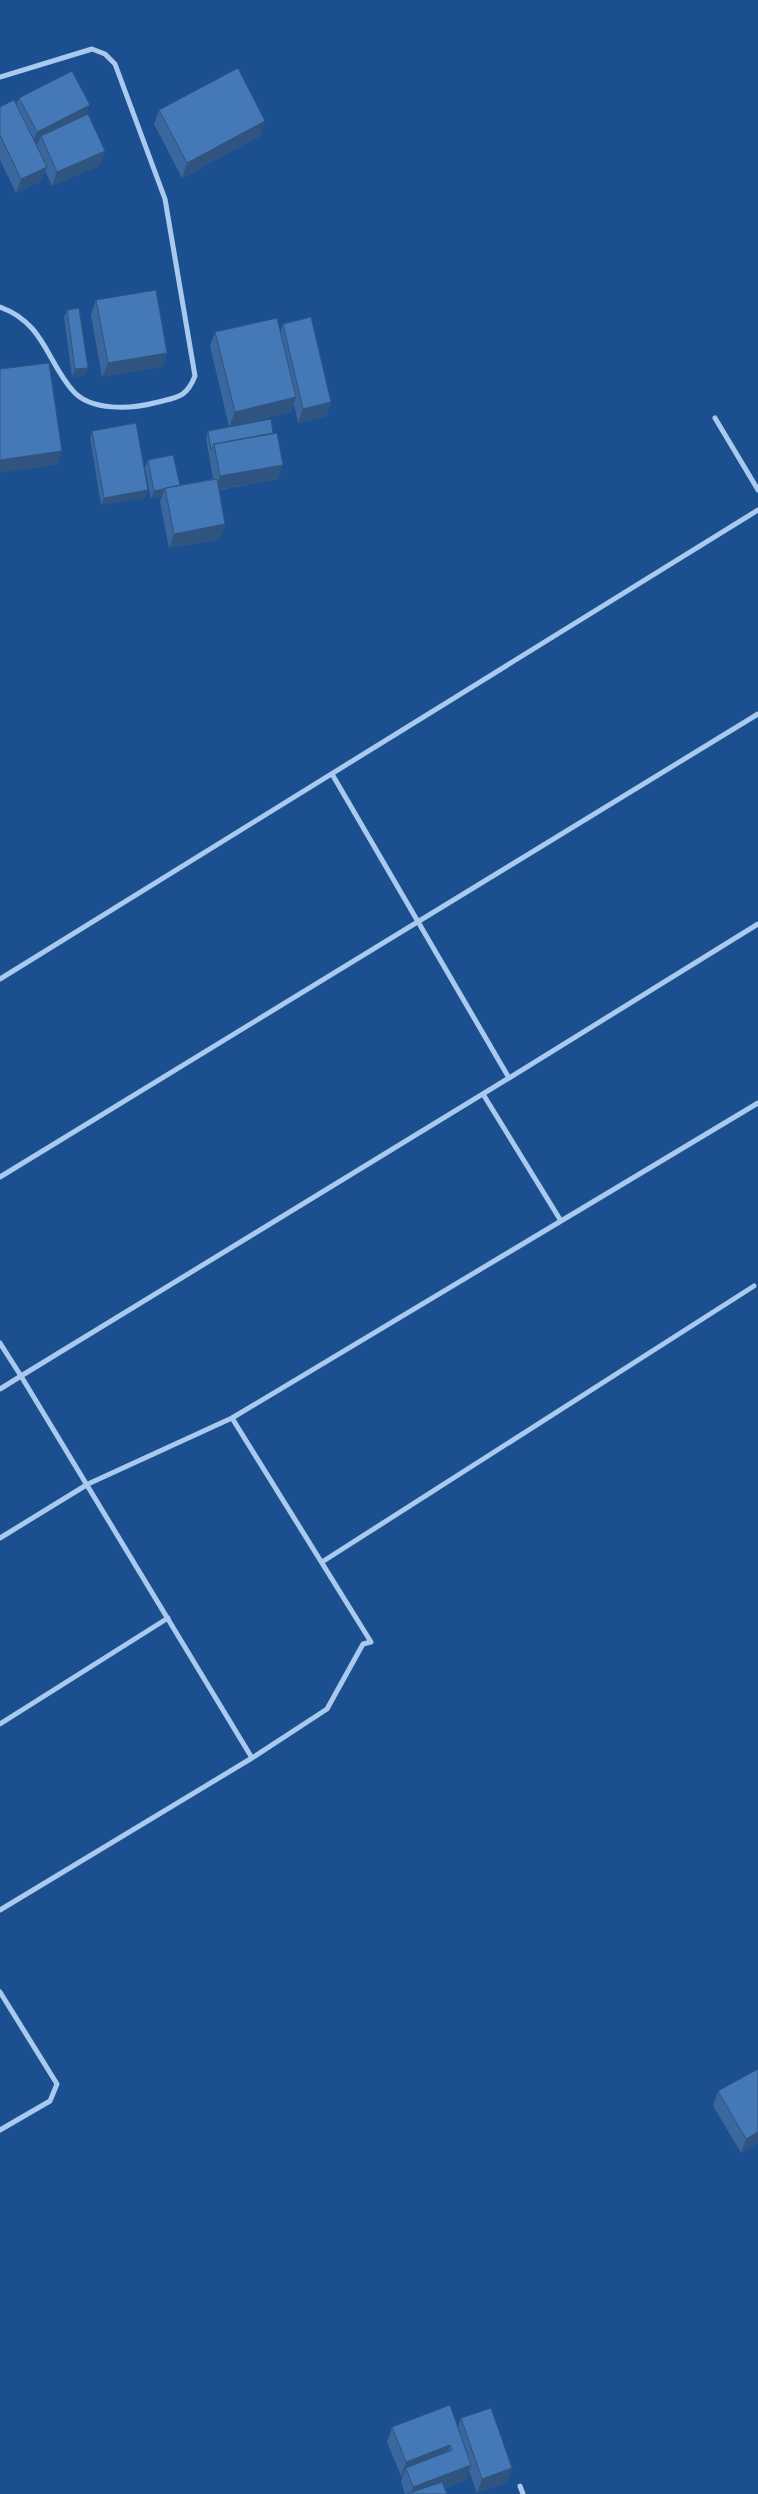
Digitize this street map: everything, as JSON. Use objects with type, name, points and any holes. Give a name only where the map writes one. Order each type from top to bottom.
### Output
[{"type":"street","points":[[0,77],[92,49],[105,54],[115,64],[166,199],[195,376],[191,387],[183,395],[143,406],[116,407],[86,401],[74,392],[39,335],[10,311],[0,307]]},
{"type":"street","points":[[714,418],[758,490]]},
{"type":"street","points":[[0,979],[758,510]]},
{"type":"street","points":[[0,1177],[758,714]]},
{"type":"street","points":[[332,774],[509,1078]]},
{"type":"street","points":[[0,1389],[758,924]]},
{"type":"street","points":[[483,1094],[561,1222]]},
{"type":"street","points":[[0,1538],[88,1484],[232,1418],[758,1103]]},
{"type":"street","points":[[322,1562],[754,1286]]},
{"type":"street","points":[[0,1343],[88,1484],[252,1758]]},
{"type":"street","points":[[0,1910],[252,1758],[327,1709],[363,1644],[371,1642],[232,1418]]},
{"type":"street","points":[[0,1724],[168,1618]]},
{"type":"street","points":[[0,1992],[57,2084],[50,2101],[0,2130]]},
{"type":"street","points":[[520,2486],[523,2494]]},
{"type":"building","points":[[238,68],[265,121],[187,163],[159,110]]},
{"type":"building","points":[[72,71],[90,105],[37,132],[19,98]]},
{"type":"building","points":[[14,100],[47,167],[21,179],[0,135],[0,107]]},
{"type":"building","points":[[88,114],[105,151],[57,172],[41,136]]},
{"type":"building","points":[[156,290],[167,353],[108,363],[96,300]]},
{"type":"building","points":[[79,308],[88,368],[75,369],[67,310]]},
{"type":"building","points":[[311,317],[331,402],[303,409],[283,324]]},
{"type":"building","points":[[277,318],[296,397],[235,412],[215,332]]},
{"type":"building","points":[[49,363],[62,451],[0,460],[0,369]]},
{"type":"building","points":[[271,419],[273,433],[214,444],[211,450],[208,431]]},
{"type":"building","points":[[136,423],[148,490],[104,498],[92,431]]},
{"type":"building","points":[[277,433],[283,465],[220,476],[214,444]]},
{"type":"building","points":[[173,455],[180,485],[154,491],[148,460]]},
{"type":"building","points":[[217,479],[225,524],[174,534],[165,488]]},
{"type":"building","points":[[758,2069],[758,2132],[746,2139],[718,2091]]},
{"type":"building","points":[[450,2405],[471,2465],[413,2487],[406,2468],[452,2450],[450,2445],[406,2462],[392,2427]]},
{"type":"building","points":[[491,2408],[512,2468],[482,2479],[461,2418]]},
{"type":"building","points":[[442,2482],[447,2494],[407,2494]]}]
